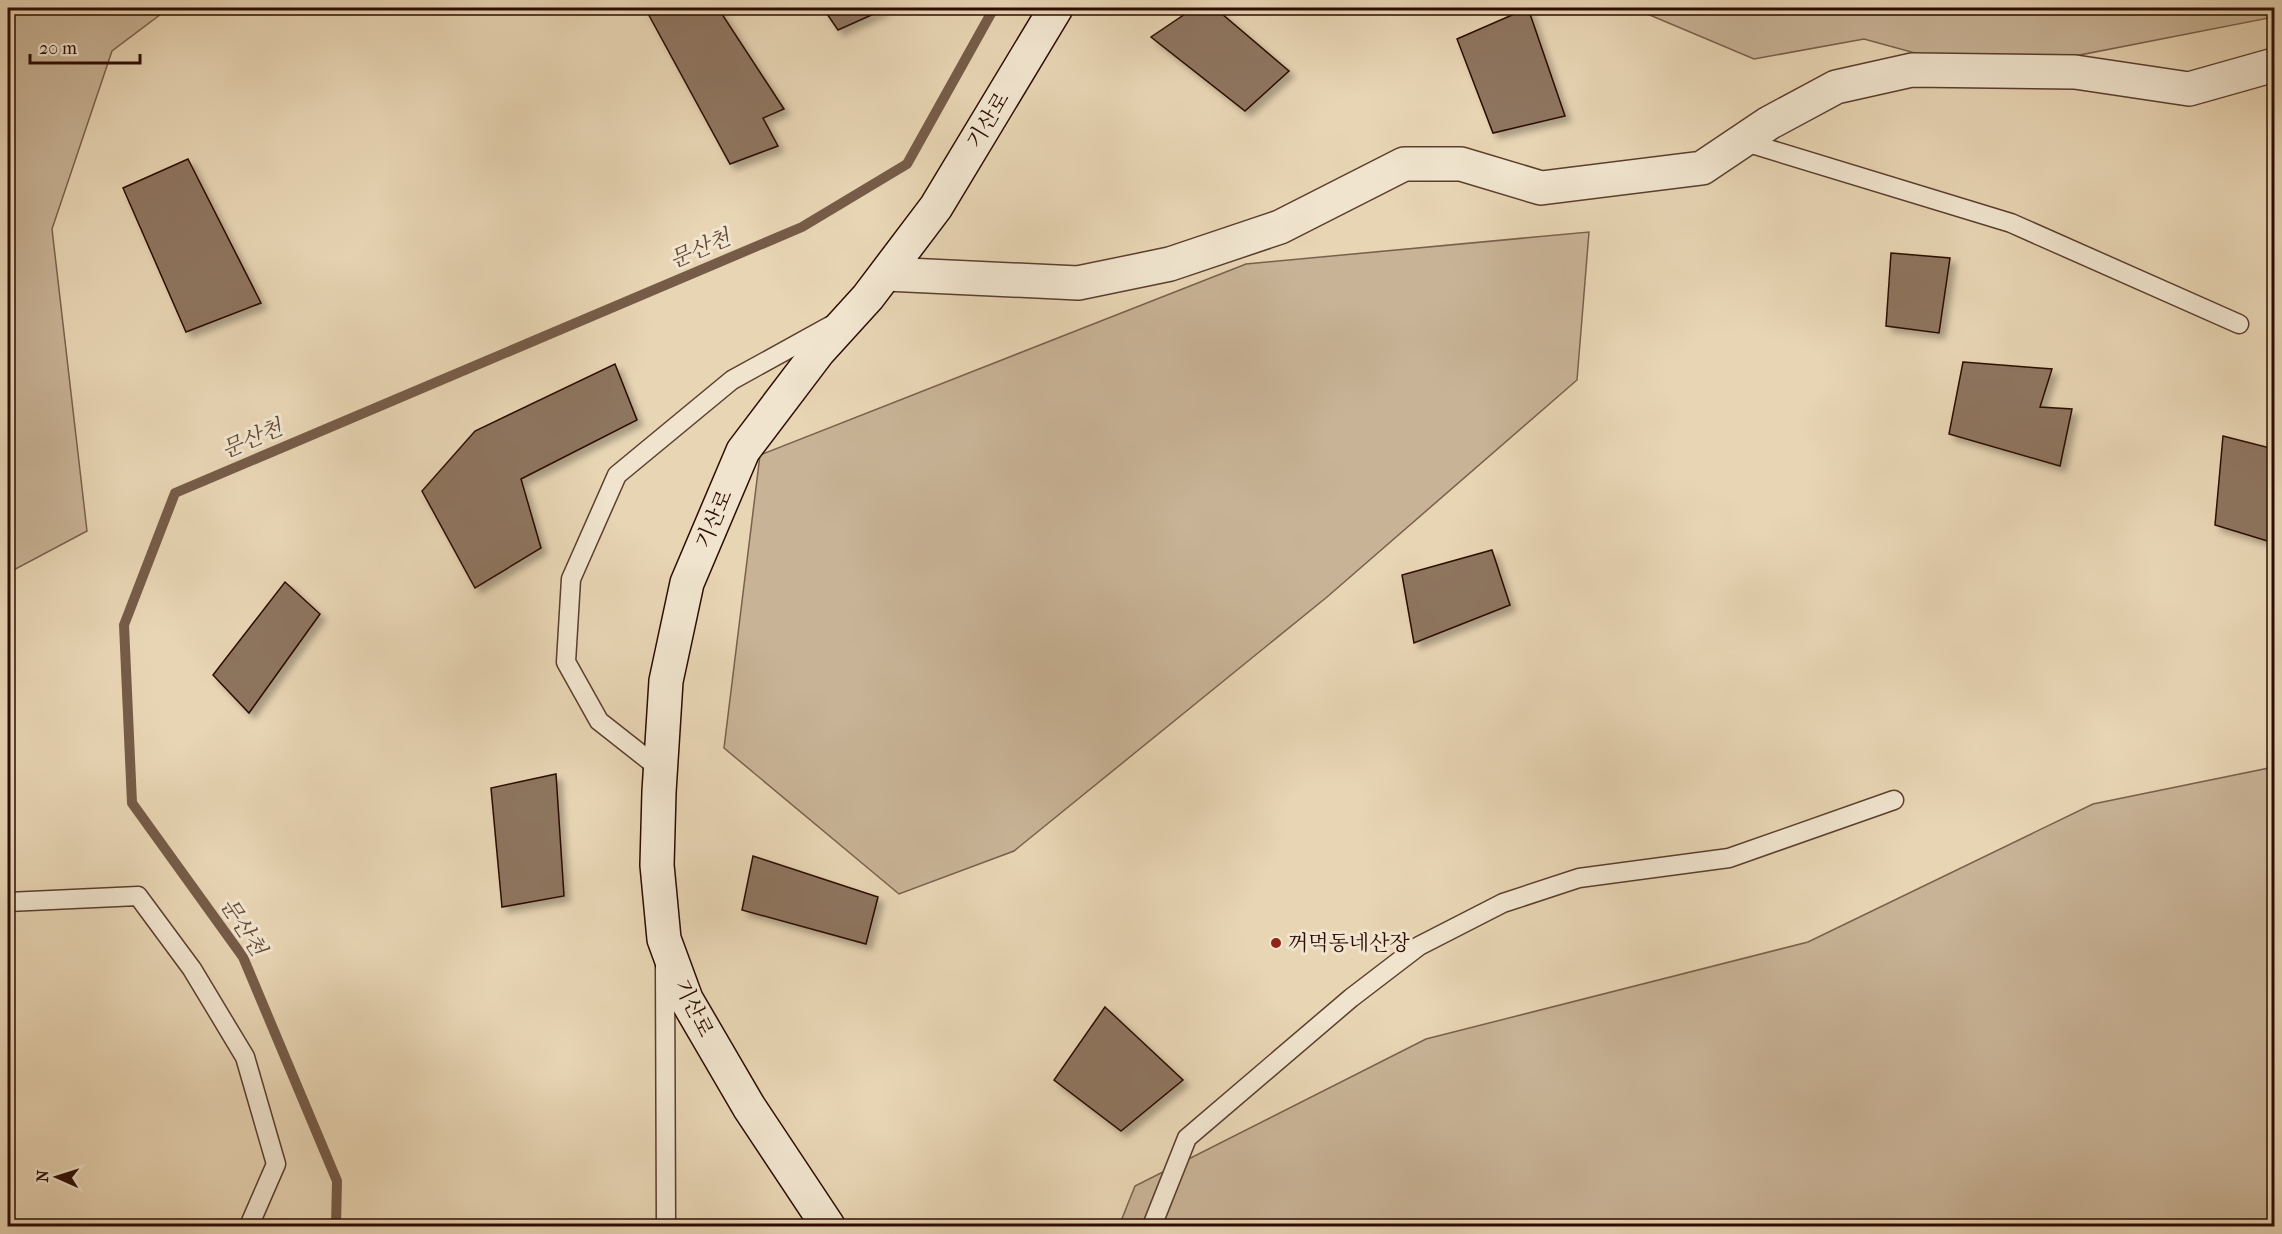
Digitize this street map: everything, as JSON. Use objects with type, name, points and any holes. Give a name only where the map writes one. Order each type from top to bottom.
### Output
[{"type":"street","name":"기산로","points":[[828,1227],[748,1107],[686,999],[664,939],[657,865],[666,681],[687,583],[743,451],[818,352],[886,274],[936,207],[1056,8]]},
{"type":"street","points":[[886,274],[1077,283],[1170,264],[1280,227],[1404,164],[1461,164],[1541,188],[1702,168],[1769,123],[1836,87],[1912,70],[2075,72],[2189,89],[2274,65]]},
{"type":"lane","points":[[1742,141],[2011,223],[2239,324]]},
{"type":"lane","points":[[660,770],[598,721],[566,662],[571,579],[617,475],[732,380],[855,312]]},
{"type":"lane","points":[[1152,1227],[1187,1138],[1351,998],[1419,946],[1503,903],[1579,878],[1729,858],[1894,800]]},
{"type":"lane","points":[[8,903],[138,896],[192,969],[245,1057],[276,1164],[249,1227]]},
{"type":"lane","points":[[664,939],[666,1227]]},
{"type":"shaded area","points":[[8,8],[169,8],[112,51],[52,229],[87,531],[8,573]]},
{"type":"shaded area","points":[[1633,8],[2274,8],[2274,17],[1988,73],[1864,39],[1754,59]]},
{"type":"shaded area","points":[[1589,232],[1577,380],[1327,597],[1014,851],[899,894],[724,748],[760,455],[1246,264]]},
{"type":"shaded area","points":[[2274,767],[2274,1226],[1119,1226],[1135,1186],[1426,1039],[1808,942],[2093,804]]},
{"type":"building","points":[[645,8],[718,8],[784,109],[763,118],[778,146],[730,164]]},
{"type":"building","points":[[823,8],[884,8],[885,9],[838,30]]},
{"type":"building","points":[[1194,8],[1215,8],[1289,71],[1245,111],[1151,37]]},
{"type":"building","points":[[1528,8],[1565,116],[1493,133],[1457,39]]},
{"type":"building","points":[[188,159],[261,303],[186,332],[123,188]]},
{"type":"building","points":[[1891,253],[1950,258],[1939,333],[1886,326]]},
{"type":"building","points":[[1963,362],[2052,369],[2040,407],[2072,409],[2060,466],[1949,434]]},
{"type":"building","points":[[615,364],[637,420],[521,479],[541,548],[475,588],[422,491],[475,431]]},
{"type":"building","points":[[2223,436],[2274,449],[2274,543],[2215,525]]},
{"type":"building","points":[[1492,550],[1510,605],[1414,643],[1402,575]]},
{"type":"building","points":[[285,582],[320,614],[249,713],[213,675]]},
{"type":"building","points":[[556,774],[564,896],[502,907],[491,788]]},
{"type":"building","points":[[753,856],[878,897],[866,944],[742,910]]},
{"type":"building","points":[[1105,1007],[1183,1080],[1121,1131],[1054,1080]]},
{"type":"waterway","name":"문산천","points":[[336,1226],[337,1181],[243,957],[132,803],[124,625],[175,493],[802,227],[907,164],[994,8]]},
{"type":"place","name":"꺼먹동네산장","points":[[1276,943]]}]
